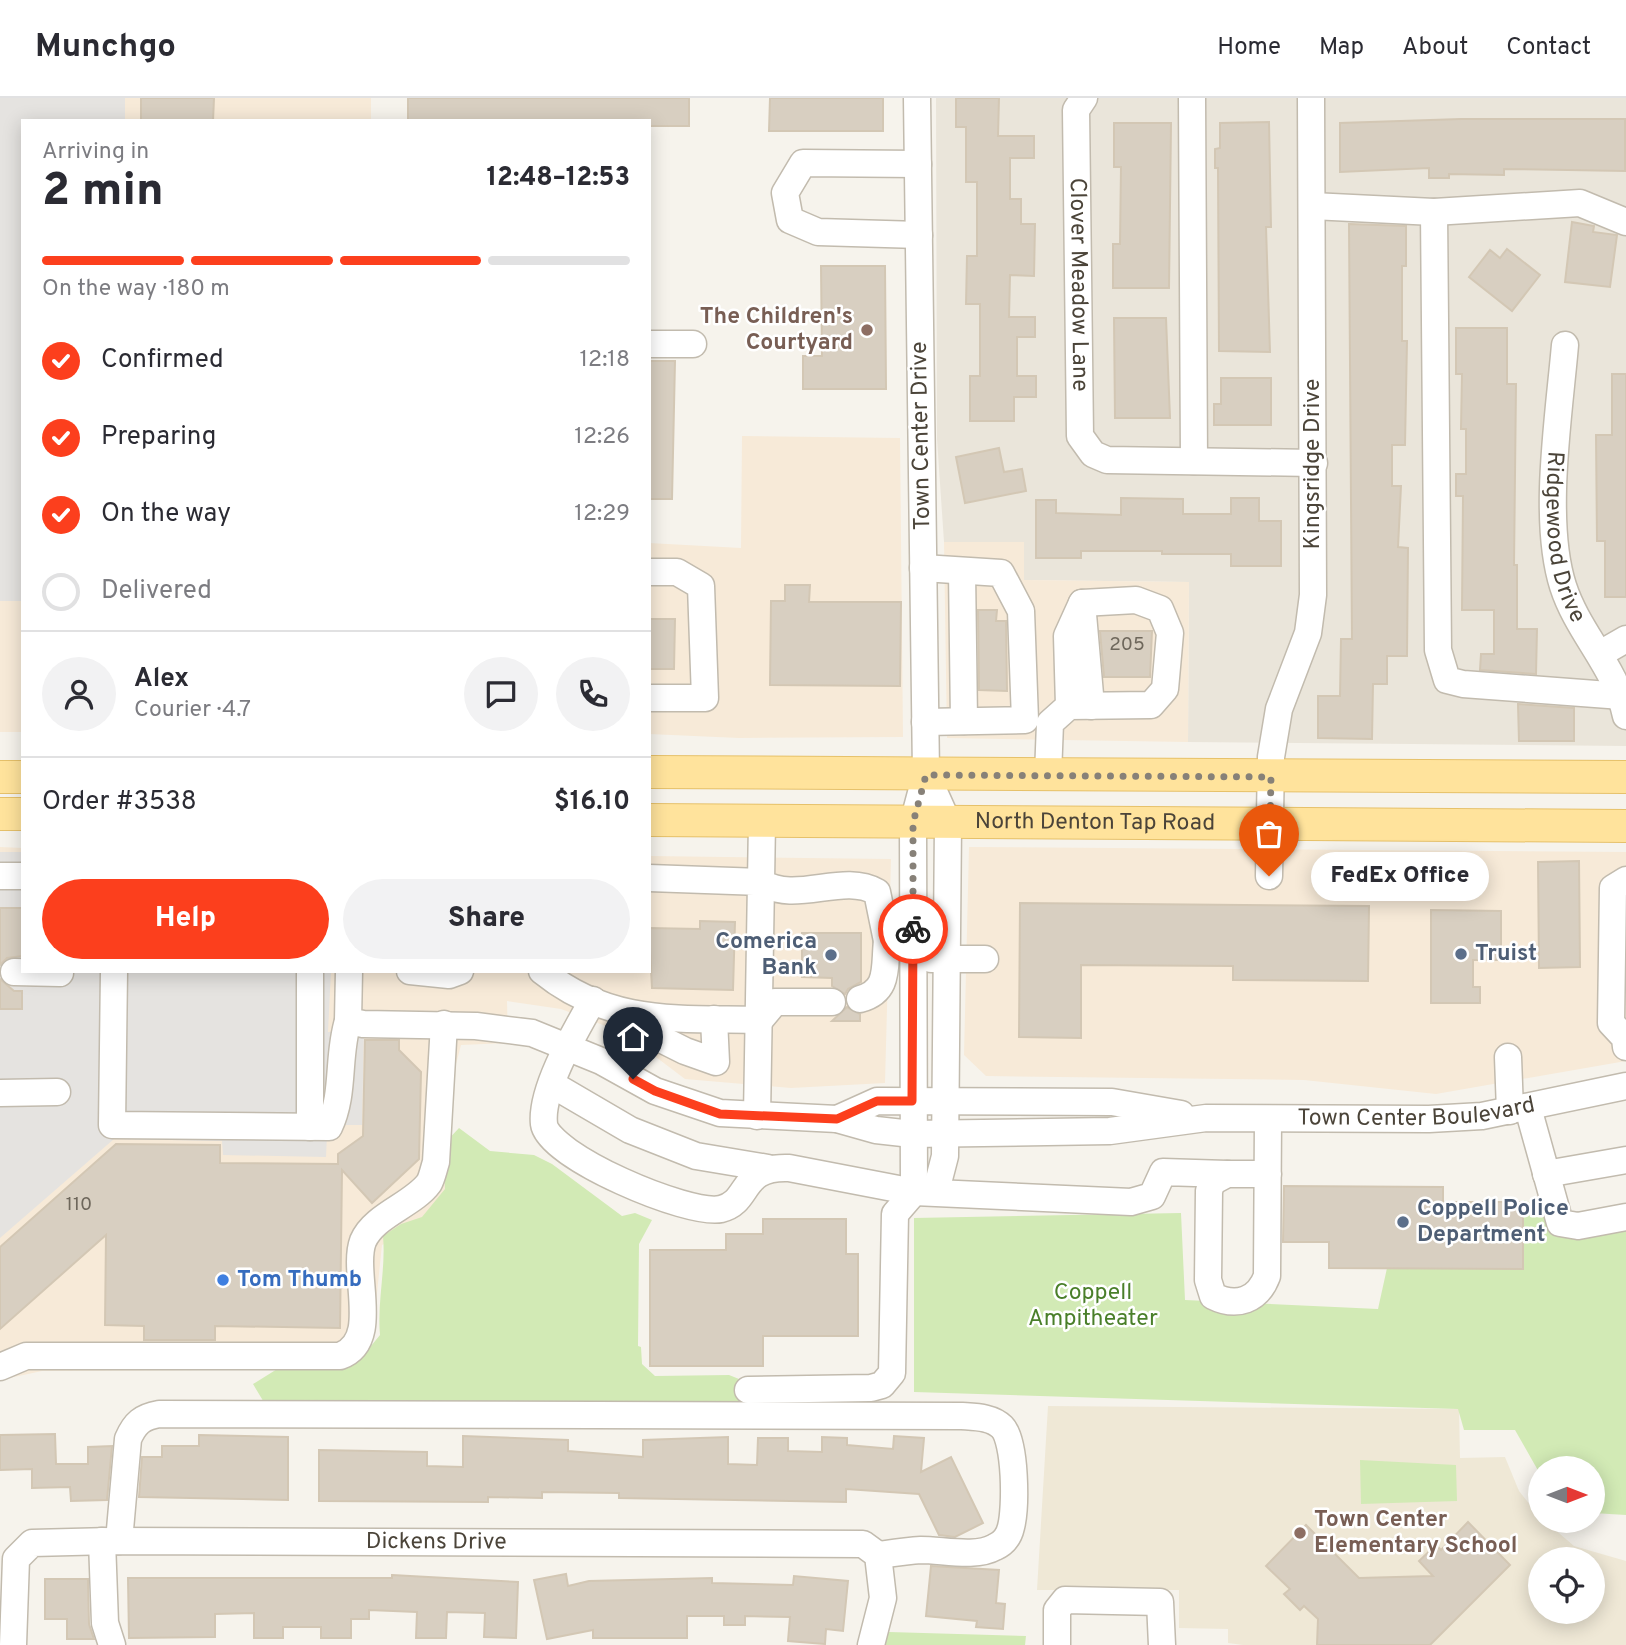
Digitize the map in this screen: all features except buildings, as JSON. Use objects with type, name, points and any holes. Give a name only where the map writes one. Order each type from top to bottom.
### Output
[{"type":"main road","name":"North Denton Tap Road","points":[[651,772],[1626,777]]},
{"type":"main road","points":[[0,778],[21,777]]},
{"type":"main road","points":[[0,814],[21,814]]},
{"type":"main road","name":"North Denton Tap Road","points":[[651,820],[1626,826]]},
{"type":"street","name":"Town Center Drive","points":[[917,98],[926,775],[913,823],[904,947],[914,1192],[937,1186],[944,1167],[946,1102],[948,823],[926,775]]},
{"type":"street","points":[[1192,98],[1194,461],[1314,463]]},
{"type":"street","name":"Kingsridge Drive","points":[[1269,876],[1271,777],[1279,709],[1308,633],[1313,595],[1311,98]]},
{"type":"street","name":"Clover Meadow Lane","points":[[1080,104],[1080,436],[1093,454],[1107,460],[1194,461]]},
{"type":"street","points":[[918,164],[803,163],[785,193],[790,220],[818,232],[919,235]]},
{"type":"street","points":[[1312,206],[1434,212],[1580,203],[1626,222]]},
{"type":"street","points":[[1434,212],[1438,650],[1447,680],[1624,706]]},
{"type":"street","points":[[651,344],[693,344]]},
{"type":"street","name":"Ridgewood Drive","points":[[1565,345],[1556,441],[1556,555],[1571,607],[1600,654],[1624,706]]},
{"type":"street","points":[[923,568],[1001,573],[1021,611],[1059,714]]},
{"type":"street","points":[[962,571],[964,721]]},
{"type":"street","points":[[651,572],[677,572],[701,586],[705,698],[651,698]]},
{"type":"street","points":[[925,722],[1059,714],[1151,705],[1165,689],[1170,633],[1160,608],[1136,600],[1082,603],[1067,636],[1059,714],[1048,775]]},
{"type":"street","points":[[1600,654],[1626,639]]},
{"type":"street","points":[[757,1116],[768,1011],[761,882],[762,821]]},
{"type":"street","points":[[0,876],[21,876]]},
{"type":"street","points":[[651,877],[761,882],[771,888],[796,891],[867,886],[877,892],[904,947],[947,959],[985,958]]},
{"type":"street","points":[[1626,880],[1613,888],[1611,1023],[1626,1041]]},
{"type":"street","points":[[871,993],[904,947]]},
{"type":"street","points":[[14,972],[21,972]]},
{"type":"street","points":[[114,973],[112,1125],[310,1128],[329,1127],[338,1108],[341,1045],[348,1021],[349,973]]},
{"type":"street","points":[[310,973],[310,1128]]},
{"type":"street","points":[[430,973],[454,973]]},
{"type":"street","points":[[544,973],[562,988],[652,1019],[714,1019],[832,1002]]},
{"type":"street","points":[[593,1000],[567,1046],[543,1113],[545,1128],[551,1141],[618,1180],[667,1202],[719,1210],[733,1204],[756,1174],[768,1168]]},
{"type":"street","points":[[652,1019],[657,1037],[716,1062],[714,1019]]},
{"type":"street","name":"Town Center Boulevard","points":[[348,1021],[363,1024],[444,1024],[531,1033],[601,1060],[655,1091],[720,1114],[837,1119],[876,1130],[912,1134],[1110,1131],[1206,1118],[1429,1119],[1519,1109],[1626,1086]]},
{"type":"street","points":[[0,1367],[26,1356],[340,1356],[351,1352],[361,1336],[363,1241],[374,1228],[429,1183],[436,1162],[444,1024]]},
{"type":"street","points":[[1508,1057],[1519,1109],[1546,1174],[1560,1223],[1578,1226],[1626,1217]]},
{"type":"street","points":[[553,1084],[630,1130],[685,1152],[768,1168],[789,1168],[914,1192],[1131,1202],[1152,1196],[1163,1172],[1268,1174]]},
{"type":"street","points":[[0,1093],[57,1092]]},
{"type":"street","name":"Town Center Boulevard","points":[[837,1119],[877,1101],[1112,1102],[1206,1118]]},
{"type":"street","points":[[1227,1174],[1212,1182],[1209,1191],[1208,1280],[1213,1296],[1236,1301],[1248,1300],[1261,1292],[1267,1276],[1268,1119]]},
{"type":"street","points":[[1546,1174],[1626,1160]]},
{"type":"street","points":[[748,1390],[871,1388],[882,1385],[891,1373],[893,1352],[895,1214],[914,1192]]},
{"type":"street","name":"Dickens Drive","points":[[13,1645],[16,1559],[32,1543],[111,1541],[981,1551],[993,1549],[1006,1540],[1011,1528],[1012,1453],[1010,1438],[1003,1427],[992,1420],[962,1416],[159,1414],[145,1416],[134,1424],[128,1438],[111,1541]]},
{"type":"street","points":[[111,1541],[106,1623],[112,1645]]},
{"type":"street","points":[[871,1550],[883,1598],[871,1645]]},
{"type":"street","points":[[1057,1645],[1057,1610],[1065,1600],[1160,1602],[1162,1645]]},
{"type":"shaded area","points":[[0,98],[371,98],[371,119],[21,119],[21,732],[0,732]]},
{"type":"shaded area","points":[[0,98],[125,98],[125,119],[21,119],[21,601],[0,601]]},
{"type":"shaded area","points":[[936,98],[1626,98],[1626,746],[1188,742],[1189,582],[1023,580],[1023,542],[944,542],[937,439]]},
{"type":"shaded area","points":[[742,436],[900,438],[903,737],[739,738],[651,734],[651,543],[741,548]]},
{"type":"shaded area","points":[[944,542],[1024,542],[1024,580],[1189,582],[1188,742],[947,738]]},
{"type":"shaded area","points":[[0,847],[21,848],[21,973],[651,973],[651,856],[891,859],[885,1083],[791,1088],[685,1079],[624,1033],[561,1009],[507,1001],[508,1043],[461,1045],[456,1064],[450,1152],[452,1184],[422,1222],[382,1245],[369,1369],[42,1371],[0,1380]]},
{"type":"shaded area","points":[[969,847],[1626,852],[1626,1061],[1436,1094],[1304,1080],[986,1076],[964,1055]]},
{"type":"shaded area","points":[[0,852],[21,852],[21,973],[331,973],[328,1032],[364,1030],[362,1125],[341,1125],[327,1135],[326,1157],[223,1155],[222,1141],[114,1139],[0,1238]]},
{"type":"shaded area","name":"Town Center Elementary School","points":[[1048,1406],[1459,1409],[1460,1458],[1505,1457],[1519,1491],[1528,1502],[1528,1533],[1559,1533],[1577,1547],[1528,1547],[1528,1624],[1605,1624],[1605,1555],[1626,1561],[1626,1645],[1243,1645],[1228,1643],[1228,1629],[1179,1628],[1179,1590],[1037,1590]]},
{"type":"green space","points":[[459,1128],[490,1151],[534,1155],[552,1164],[622,1216],[635,1213],[652,1220],[639,1244],[638,1346],[641,1347],[642,1364],[655,1376],[729,1375],[739,1379],[739,1411],[265,1404],[253,1384],[282,1366],[348,1362],[362,1357],[380,1335],[383,1236],[401,1224],[422,1217],[445,1189],[443,1145]]},
{"type":"green space","name":"Coppell Ampitheater","points":[[1524,1200],[1593,1226],[1626,1223],[1626,1515],[1605,1514],[1605,1456],[1530,1456],[1515,1430],[1464,1430],[1458,1409],[914,1392],[914,1218],[1181,1213],[1185,1300],[1378,1309],[1389,1259],[1519,1255]]},
{"type":"green space","points":[[1360,1460],[1456,1465],[1457,1501],[1361,1504]]},
{"type":"green space","points":[[889,1632],[1026,1636],[1025,1645],[882,1645]]},
{"type":"way so far","points":[[913,929],[913,823],[926,775],[1271,777],[1269,876]]},
{"type":"place","name":"The Children's Courtyard","points":[[867,330]]},
{"type":"place","name":"FedEx Office","points":[[1269,876]]},
{"type":"place","name":"Truist","points":[[1461,954]]},
{"type":"place","name":"Comerica Bank","points":[[831,955]]},
{"type":"place","name":"Coppell Police Department","points":[[1403,1222]]},
{"type":"place","name":"Tom Thumb","points":[[223,1280]]},
{"type":"place","name":"Town Center Elementary School","points":[[1300,1533]]},
{"type":"route","points":[[633,1079],[655,1091],[720,1114],[837,1119],[877,1101],[912,1101],[913,929]]}]
